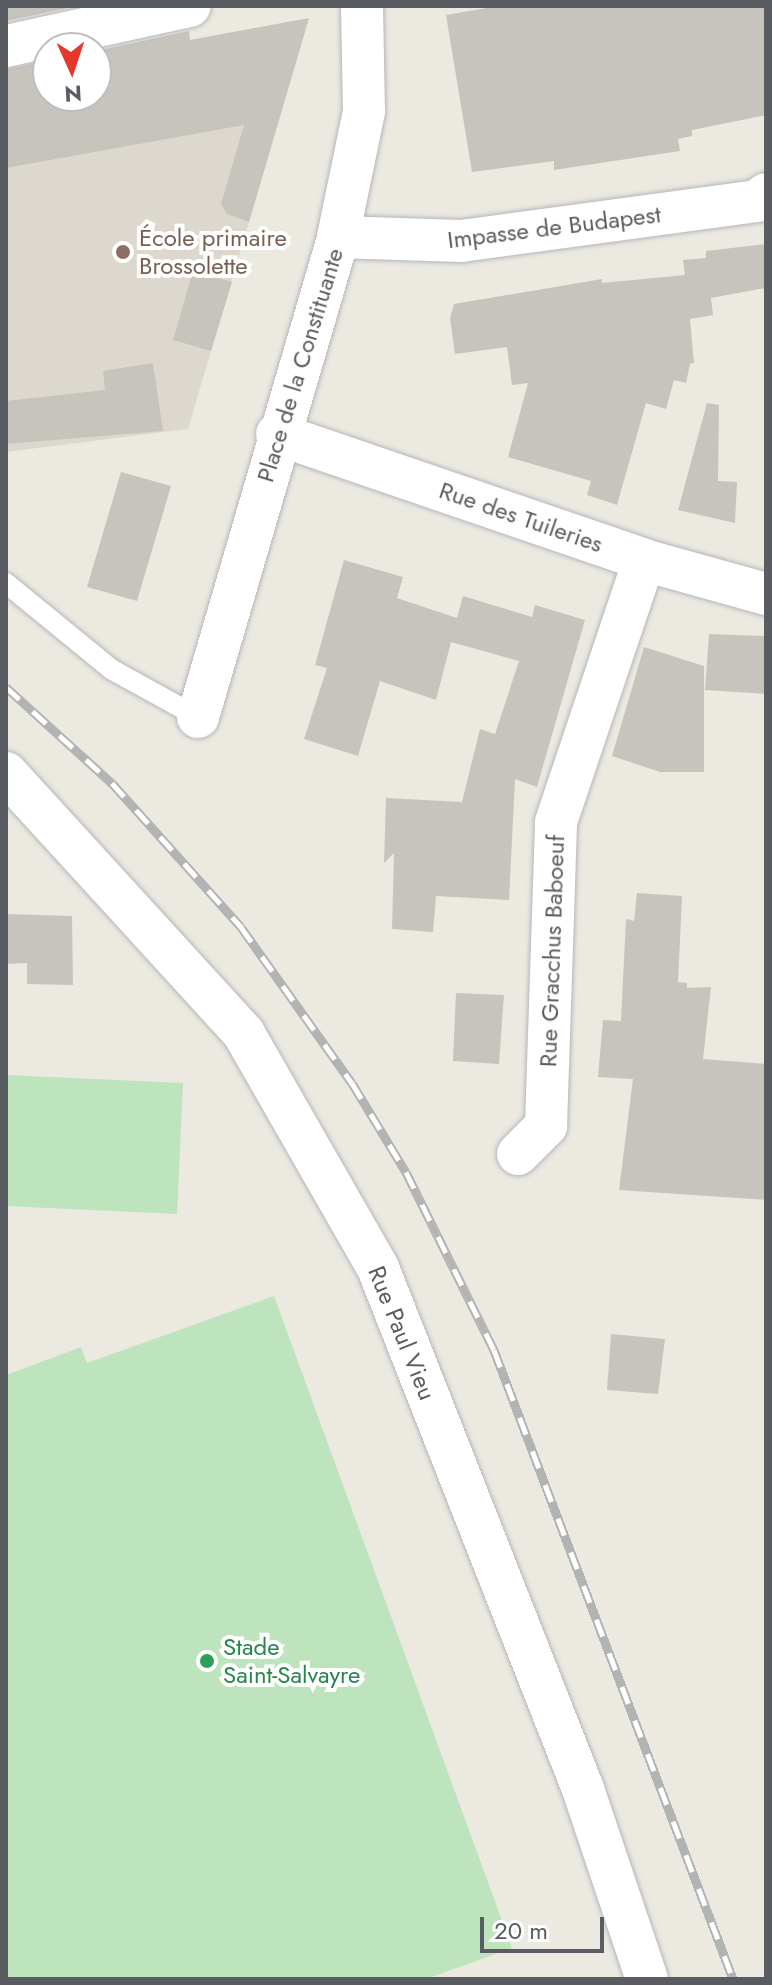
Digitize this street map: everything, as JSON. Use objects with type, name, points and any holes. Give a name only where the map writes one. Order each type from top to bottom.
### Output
[{"type":"street","points":[[6,46],[190,6]]},
{"type":"street","name":"Place de la Constituante","points":[[198,717],[277,434],[338,237],[364,111],[362,6]]},
{"type":"street","name":"Impasse de Budapest","points":[[338,237],[461,241],[757,201],[766,194]]},
{"type":"street","name":"Rue des Tuileries","points":[[277,434],[644,560],[766,594]]},
{"type":"street","name":"Rue Gracchus Baboeuf","points":[[518,1154],[546,1126],[556,822],[644,560]]},
{"type":"street","name":"Rue Paul Vieu","points":[[6,773],[244,1034],[378,1268],[583,1789],[647,1979]]},
{"type":"lane","points":[[6,583],[111,669],[198,717]]},
{"type":"shaded area","name":"École primaire Brossolette","points":[[294,21],[305,32],[188,429],[6,452],[6,73],[32,87],[32,112],[112,112],[112,54]]},
{"type":"green space","points":[[6,1075],[183,1083],[177,1214],[6,1206]]},
{"type":"green space","name":"Stade Saint-Salvayre","points":[[274,1296],[512,1948],[426,1979],[6,1979],[6,1375],[81,1347],[87,1363]]},
{"type":"building","points":[[6,6],[77,6],[6,21]]},
{"type":"building","points":[[498,6],[766,6],[766,115],[692,130],[692,136],[678,139],[680,151],[554,170],[554,161],[472,172],[446,15]]},
{"type":"building","points":[[309,18],[249,222],[227,214],[221,204],[244,125],[6,168],[6,69],[32,64],[32,112],[112,112],[112,48],[189,31],[190,40]]},
{"type":"building","points":[[766,244],[766,288],[711,298],[713,315],[690,319],[694,363],[690,364],[686,383],[674,380],[666,409],[646,403],[617,505],[587,495],[591,481],[508,457],[528,383],[512,385],[507,347],[455,354],[450,318],[454,304],[602,279],[602,283],[685,275],[683,260],[706,258],[706,251]]},
{"type":"building","points":[[193,271],[232,282],[211,351],[173,340]]},
{"type":"building","points":[[153,363],[163,431],[6,444],[6,401],[105,390],[103,371]]},
{"type":"building","points":[[707,403],[719,405],[718,481],[737,482],[735,523],[678,510]]},
{"type":"building","points":[[121,472],[171,486],[137,601],[87,587]]},
{"type":"building","points":[[344,560],[403,577],[397,598],[457,618],[463,596],[532,617],[535,605],[585,620],[537,787],[515,779],[509,900],[436,896],[433,932],[392,929],[394,853],[384,863],[386,798],[462,802],[480,729],[495,734],[519,661],[451,642],[436,700],[380,681],[358,756],[304,739],[327,668],[315,665]]},
{"type":"building","points":[[709,634],[766,636],[766,694],[705,690]]},
{"type":"building","points":[[644,647],[704,666],[704,772],[660,772],[612,756]]},
{"type":"building","points":[[637,893],[682,896],[678,982],[687,983],[687,988],[711,987],[703,1059],[766,1064],[766,1200],[619,1190],[633,1079],[598,1077],[603,1020],[621,1021],[626,919],[634,921]]},
{"type":"building","points":[[6,914],[72,916],[73,985],[27,984],[27,963],[6,964]]},
{"type":"building","points":[[456,993],[504,995],[499,1064],[453,1061]]},
{"type":"building","points":[[611,1334],[665,1339],[658,1394],[607,1390]]},
{"type":"railway","points":[[6,687],[112,783],[241,927],[352,1083],[406,1172],[494,1350],[733,1979]]},
{"type":"place","name":"École primaire Brossolette","points":[[123,252]]},
{"type":"place","name":"Stade Saint-Salvayre","points":[[207,1661]]}]
